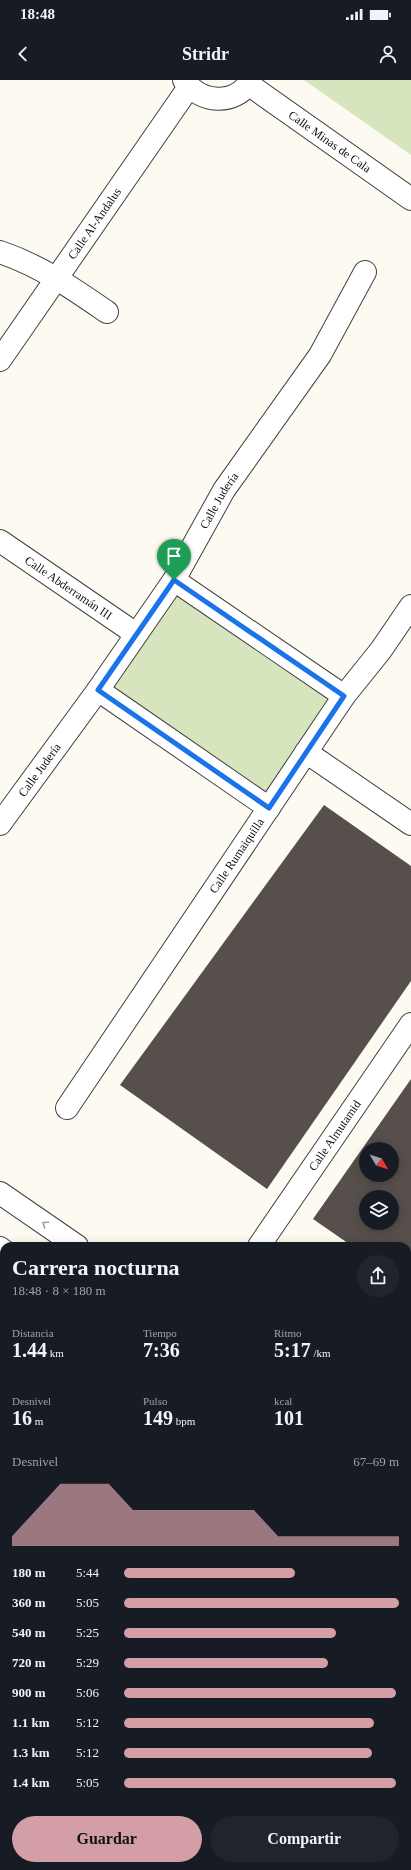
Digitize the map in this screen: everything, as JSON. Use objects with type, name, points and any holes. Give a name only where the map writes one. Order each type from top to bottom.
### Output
[{"type":"street","points":[[186,84],[197,94],[208,98],[219,99],[230,97],[240,92],[249,82]]},
{"type":"street","name":"Calle Minas de Cala","points":[[249,82],[411,199]]},
{"type":"street","name":"Calle Al-Andalus","points":[[0,360],[186,84]]},
{"type":"street","points":[[0,252],[31,263],[56,277],[107,312]]},
{"type":"street","name":"Calle Judería","points":[[0,824],[98,690],[174,580],[224,490],[320,355],[365,272]]},
{"type":"street","name":"Calle Abderramán III","points":[[0,541],[136,634]]},
{"type":"street","points":[[174,580],[344,696]]},
{"type":"street","name":"Calle Rumaiquilla","points":[[67,1108],[344,696],[381,650],[411,606]]},
{"type":"street","points":[[98,690],[269,808]]},
{"type":"street","points":[[306,752],[411,824]]},
{"type":"street","name":"Calle Almutamid","points":[[261,1242],[411,1024]]},
{"type":"street","points":[[0,1193],[71,1242]]},
{"type":"green space","points":[[304,80],[411,80],[411,155]]},
{"type":"green space","points":[[174,591],[333,698],[269,793],[110,686]]},
{"type":"building","points":[[324,805],[411,866],[411,981],[267,1189],[120,1085]]},
{"type":"building","points":[[411,1079],[411,1242],[346,1242],[313,1219],[359,1153],[359,1182],[399,1182],[399,1142],[367,1142]]},
{"type":"route","points":[[174,580],[344,696],[269,808],[98,690],[174,580]]}]
